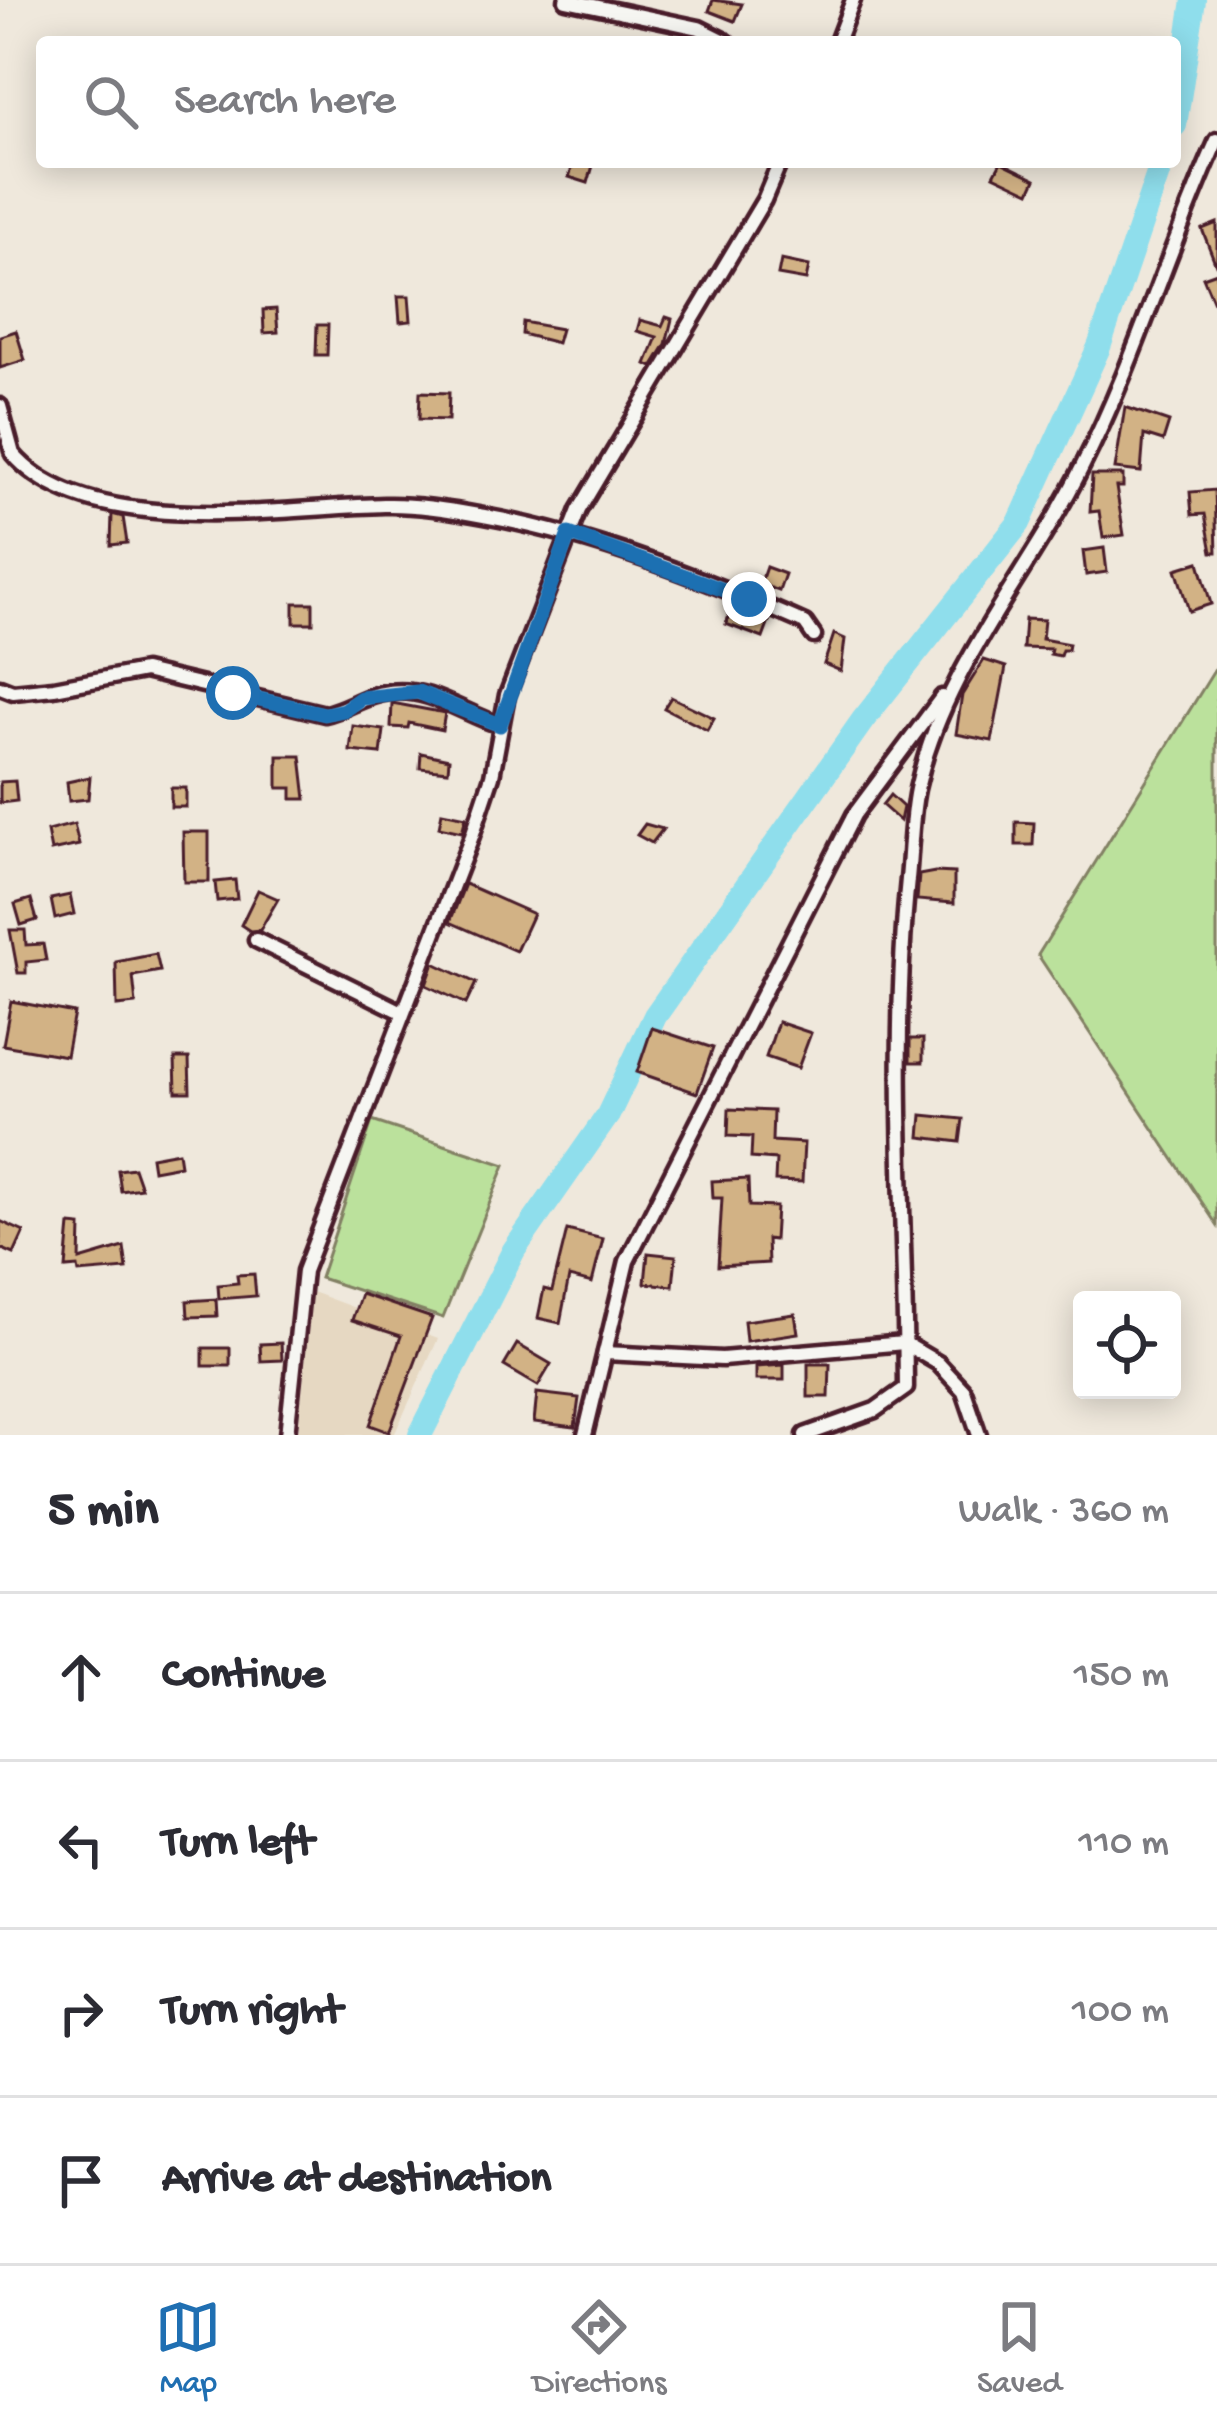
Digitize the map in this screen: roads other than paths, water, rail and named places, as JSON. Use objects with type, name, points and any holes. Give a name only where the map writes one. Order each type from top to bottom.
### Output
[{"type":"street","points":[[566,0],[699,28],[716,36]]},
{"type":"street","points":[[839,36],[853,0]]},
{"type":"street","points":[[585,1435],[627,1261],[854,815],[950,686],[1079,474],[1132,367],[1176,236],[1217,140]]},
{"type":"street","points":[[287,1435],[304,1271],[472,836],[500,725],[569,534],[612,448],[668,363],[777,168]]},
{"type":"street","points":[[0,406],[13,454],[22,465],[68,491],[139,508],[265,515],[387,505],[480,515],[569,534],[749,599],[805,623],[814,636]]},
{"type":"street","points":[[0,687],[14,692],[54,688],[144,671],[325,714],[344,710],[361,698],[418,692],[500,725]]},
{"type":"street","points":[[806,1435],[894,1401],[906,1388],[898,1129],[903,934],[916,792],[950,686]]},
{"type":"street","points":[[256,940],[402,1012]]},
{"type":"street","points":[[605,1353],[722,1359],[904,1343],[938,1363],[964,1391],[979,1435]]},
{"type":"waterway","points":[[1181,86],[1194,0]]},
{"type":"waterway","points":[[420,1435],[514,1250],[608,1115],[655,1016],[863,720],[1019,523],[1099,347],[1160,168]]}]
